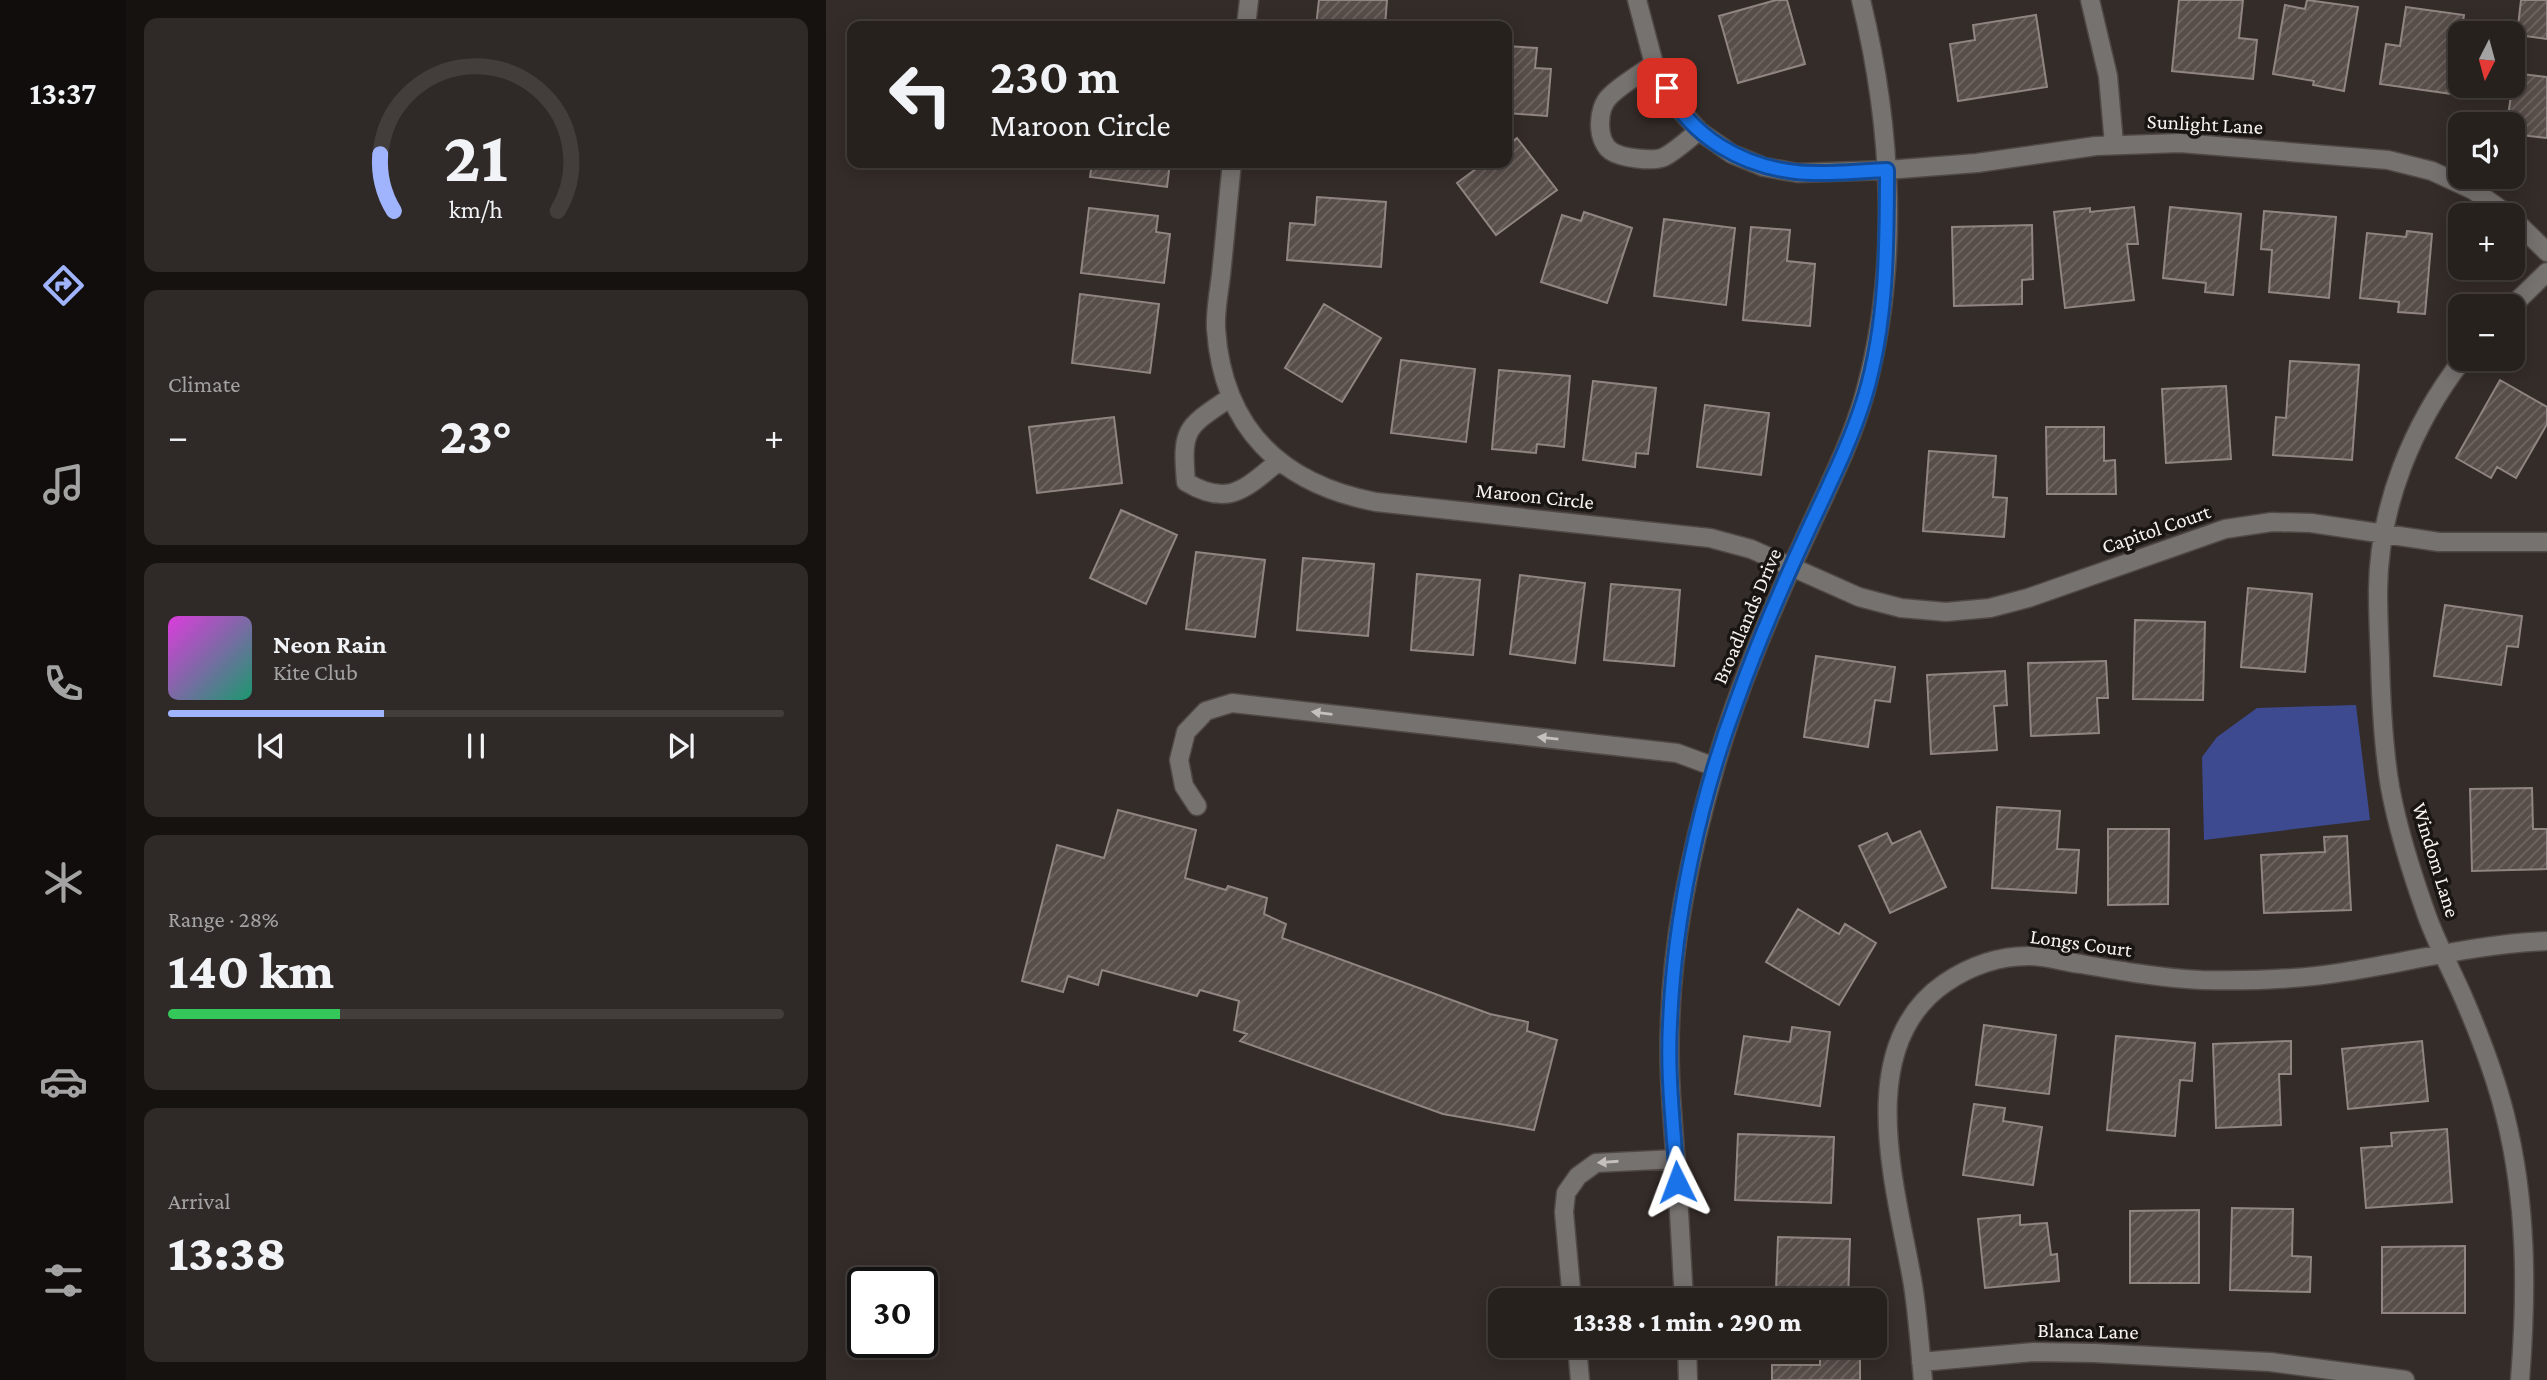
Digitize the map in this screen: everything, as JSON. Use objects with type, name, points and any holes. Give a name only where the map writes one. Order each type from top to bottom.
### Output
[{"type":"street","points":[[1247,21],[1249,0]]},
{"type":"street","points":[[1637,0],[1654,64],[1674,103],[1699,131],[1732,154],[1764,167],[1798,173],[1887,170]]},
{"type":"street","name":"Broadlands Drive","points":[[1683,1288],[1670,1026],[1675,946],[1694,852],[1715,767],[1736,703],[1791,567],[1846,449],[1865,394],[1879,330],[1885,269],[1885,131],[1872,47],[1861,0]]},
{"type":"street","points":[[2090,0],[2108,76],[2113,144]]},
{"type":"street","points":[[1654,64],[1608,97],[1602,109],[1602,139],[1610,150],[1622,156],[1637,159],[1662,158],[1699,131]]},
{"type":"street","name":"Sunlight Lane","points":[[1887,170],[1977,163],[2113,144],[2179,143],[2388,160],[2432,171],[2473,190],[2492,203]]},
{"type":"street","name":"Maroon Circle","points":[[1232,168],[1216,325],[1220,362],[1231,397],[1248,428],[1279,461],[1308,481],[1342,496],[1376,502],[1710,538],[1751,549],[1791,567]]},
{"type":"street","points":[[2525,231],[2547,252]]},
{"type":"street","points":[[2524,294],[2547,272]]},
{"type":"street","name":"Windom Lane","points":[[2454,371],[2442,386],[2416,433],[2396,482],[2383,535],[2378,588],[2382,721],[2390,788],[2406,855],[2428,919],[2484,1046],[2505,1115],[2518,1186],[2525,1257],[2520,1380]]},
{"type":"street","points":[[1231,397],[1192,424],[1183,449],[1186,482],[1210,493],[1229,494],[1242,491],[1279,461]]},
{"type":"street","name":"Capitol Court","points":[[1791,567],[1858,597],[1902,608],[1946,612],[1990,608],[2028,598],[2225,529],[2272,522],[2311,523],[2439,542],[2547,542]]},
{"type":"street","points":[[1197,806],[1184,786],[1179,760],[1186,732],[1206,711],[1233,703],[1676,753],[1715,767]]},
{"type":"street","name":"Longs Court","points":[[1923,1380],[1913,1287],[1894,1183],[1888,1131],[1890,1077],[1898,1042],[1915,1013],[1935,990],[1963,971],[1994,960],[2030,956],[2136,974],[2200,980],[2252,979],[2342,972],[2443,952],[2547,941]]},
{"type":"street","points":[[1571,1288],[1564,1212],[1566,1192],[1578,1176],[1596,1163],[1676,1159]]},
{"type":"street","name":"Blanca Lane","points":[[1921,1362],[2034,1352],[2094,1353],[2255,1362],[2360,1377],[2405,1380]]},
{"type":"street","points":[[1578,1358],[1580,1380]]},
{"type":"street","points":[[1687,1358],[1689,1380]]},
{"type":"street","points":[[2255,1362],[2259,1380]]},
{"type":"shaded area","points":[[2356,705],[2370,820],[2204,840],[2202,757],[2217,737],[2257,708]]},
{"type":"building","points":[[1319,0],[1387,0],[1385,21],[1317,21]]},
{"type":"building","points":[[1776,0],[1787,0],[1805,64],[1738,83],[1719,16]]},
{"type":"building","points":[[2179,0],[2243,0],[2239,38],[2257,40],[2253,79],[2172,71]]},
{"type":"building","points":[[2307,0],[2358,7],[2344,91],[2313,85],[2314,81],[2273,74],[2285,5],[2305,9]]},
{"type":"building","points":[[2521,0],[2547,0],[2547,39],[2525,36],[2525,21],[2519,21]]},
{"type":"building","points":[[2406,7],[2464,15],[2463,21],[2448,21],[2448,93],[2380,84],[2386,44],[2400,46]]},
{"type":"building","points":[[2036,15],[2047,87],[1958,101],[1950,44],[1975,40],[1973,25]]},
{"type":"building","points":[[1512,46],[1537,48],[1535,68],[1551,69],[1547,116],[1512,113]]},
{"type":"building","points":[[2525,74],[2547,77],[2547,138],[2525,135],[2525,112],[2509,112],[2511,98],[2525,98]]},
{"type":"building","points":[[1517,138],[1557,190],[1496,235],[1457,183],[1477,168],[1512,168],[1512,142]]},
{"type":"building","points":[[1091,168],[1169,168],[1167,187],[1090,177]]},
{"type":"building","points":[[1317,197],[1386,202],[1381,267],[1287,260],[1290,223],[1315,225]]},
{"type":"building","points":[[2134,207],[2138,244],[2127,244],[2134,300],[2065,308],[2054,212],[2090,208],[2090,212]]},
{"type":"building","points":[[2170,207],[2241,214],[2233,295],[2205,292],[2206,283],[2163,278]]},
{"type":"building","points":[[1089,208],[1158,216],[1156,232],[1170,234],[1164,283],[1081,273]]},
{"type":"building","points":[[2264,211],[2336,217],[2329,298],[2269,292],[2272,250],[2261,249]]},
{"type":"building","points":[[1584,212],[1632,228],[1607,303],[1541,282],[1562,215],[1581,221]]},
{"type":"building","points":[[1664,219],[1735,228],[1726,305],[1654,296]]},
{"type":"building","points":[[2032,225],[2033,279],[2022,280],[2022,304],[1954,306],[1952,227]]},
{"type":"building","points":[[1751,227],[1790,230],[1787,261],[1815,264],[1810,326],[1743,320]]},
{"type":"building","points":[[2407,231],[2432,234],[2425,314],[2398,312],[2399,302],[2360,298],[2367,233],[2406,237]]},
{"type":"building","points":[[1080,294],[1159,304],[1150,373],[1072,363]]},
{"type":"building","points":[[1324,304],[1381,338],[1342,402],[1285,368]]},
{"type":"building","points":[[1401,360],[1475,369],[1466,442],[1391,433]]},
{"type":"building","points":[[2290,361],[2359,365],[2352,460],[2273,455],[2276,417],[2286,418]]},
{"type":"building","points":[[1499,370],[1570,376],[1564,447],[1537,444],[1536,453],[1492,449]]},
{"type":"building","points":[[2500,380],[2547,407],[2547,424],[2516,478],[2497,467],[2491,478],[2456,458]]},
{"type":"building","points":[[1593,381],[1656,388],[1648,454],[1636,453],[1635,467],[1583,460]]},
{"type":"building","points":[[2226,386],[2231,459],[2166,463],[2162,389]]},
{"type":"building","points":[[1705,405],[1769,413],[1761,475],[1697,467]]},
{"type":"building","points":[[1114,417],[1122,483],[1037,493],[1029,427]]},
{"type":"building","points":[[2046,427],[2104,427],[2104,461],[2115,460],[2116,494],[2047,494]]},
{"type":"building","points":[[1929,451],[1996,456],[1993,497],[2007,498],[2004,537],[1923,531]]},
{"type":"building","points":[[1121,510],[1177,535],[1146,604],[1090,578]]},
{"type":"building","points":[[1196,552],[1265,560],[1255,637],[1186,629]]},
{"type":"building","points":[[1303,558],[1374,564],[1368,636],[1297,630]]},
{"type":"building","points":[[1417,574],[1480,580],[1473,655],[1411,650]]},
{"type":"building","points":[[1520,575],[1585,583],[1575,663],[1510,654]]},
{"type":"building","points":[[1611,584],[1680,590],[1674,666],[1604,660]]},
{"type":"building","points":[[2248,588],[2312,594],[2305,672],[2241,667]]},
{"type":"building","points":[[2445,605],[2522,616],[2518,647],[2507,646],[2501,685],[2434,676]]},
{"type":"building","points":[[2135,620],[2205,622],[2203,700],[2133,699]]},
{"type":"building","points":[[1816,656],[1895,667],[1890,702],[1875,700],[1868,747],[1804,737]]},
{"type":"building","points":[[2106,661],[2108,698],[2097,698],[2099,733],[2031,736],[2028,663]]},
{"type":"building","points":[[2005,671],[2007,705],[1994,706],[1997,750],[1931,754],[1927,675]]},
{"type":"building","points":[[2532,788],[2533,829],[2547,829],[2547,869],[2472,871],[2470,789]]},
{"type":"building","points":[[1997,807],[2060,811],[2057,849],[2079,850],[2076,893],[1992,888]]},
{"type":"building","points":[[1118,810],[1196,830],[1185,878],[1226,890],[1228,886],[1267,898],[1264,914],[1286,924],[1282,938],[1490,1014],[1528,1022],[1527,1031],[1557,1040],[1534,1130],[1443,1114],[1240,1041],[1247,1034],[1234,1030],[1239,1001],[1200,990],[1197,996],[1102,970],[1098,985],[1068,976],[1063,992],[1022,981],[1057,845],[1104,858]]},
{"type":"building","points":[[2108,829],[2169,829],[2168,904],[2108,905]]},
{"type":"building","points":[[1920,831],[1946,887],[1890,913],[1859,846],[1887,833],[1892,844]]},
{"type":"building","points":[[2347,836],[2351,910],[2264,913],[2261,855],[2325,852],[2324,837]]},
{"type":"building","points":[[1798,909],[1839,934],[1845,924],[1876,943],[1839,1005],[1766,962]]},
{"type":"building","points":[[1984,1025],[2056,1035],[2049,1094],[1976,1085]]},
{"type":"building","points":[[1792,1027],[1830,1032],[1820,1106],[1735,1094],[1744,1036],[1790,1042]]},
{"type":"building","points":[[2116,1036],[2195,1043],[2192,1081],[2180,1080],[2175,1136],[2107,1130]]},
{"type":"building","points":[[2291,1041],[2291,1074],[2279,1074],[2281,1125],[2216,1128],[2213,1044]]},
{"type":"building","points":[[2422,1041],[2428,1101],[2348,1109],[2342,1049]]},
{"type":"building","points":[[1974,1104],[2005,1108],[2003,1121],[2042,1127],[2033,1185],[1963,1175]]},
{"type":"building","points":[[2447,1129],[2452,1202],[2366,1208],[2361,1148],[2392,1146],[2391,1133]]},
{"type":"building","points":[[1738,1134],[1834,1137],[1831,1203],[1735,1200]]},
{"type":"building","points":[[2232,1208],[2293,1209],[2292,1256],[2311,1257],[2310,1292],[2230,1290]]},
{"type":"building","points":[[2199,1210],[2199,1283],[2130,1283],[2130,1211]]},
{"type":"building","points":[[2020,1215],[2020,1225],[2047,1223],[2051,1255],[2057,1254],[2059,1281],[1985,1288],[1978,1219]]},
{"type":"building","points":[[1778,1237],[1850,1239],[1848,1288],[1776,1288]]},
{"type":"building","points":[[2465,1246],[2465,1313],[2382,1313],[2382,1247]]},
{"type":"building","points":[[1820,1358],[1860,1358],[1860,1380],[1772,1380],[1772,1365],[1820,1365]]},
{"type":"route","points":[[1667,88],[1674,103],[1699,131],[1732,154],[1764,167],[1798,173],[1887,170],[1887,245],[1879,330],[1865,394],[1846,449],[1791,567],[1736,703],[1715,767],[1694,852],[1675,946],[1670,1026],[1677,1182]]}]
